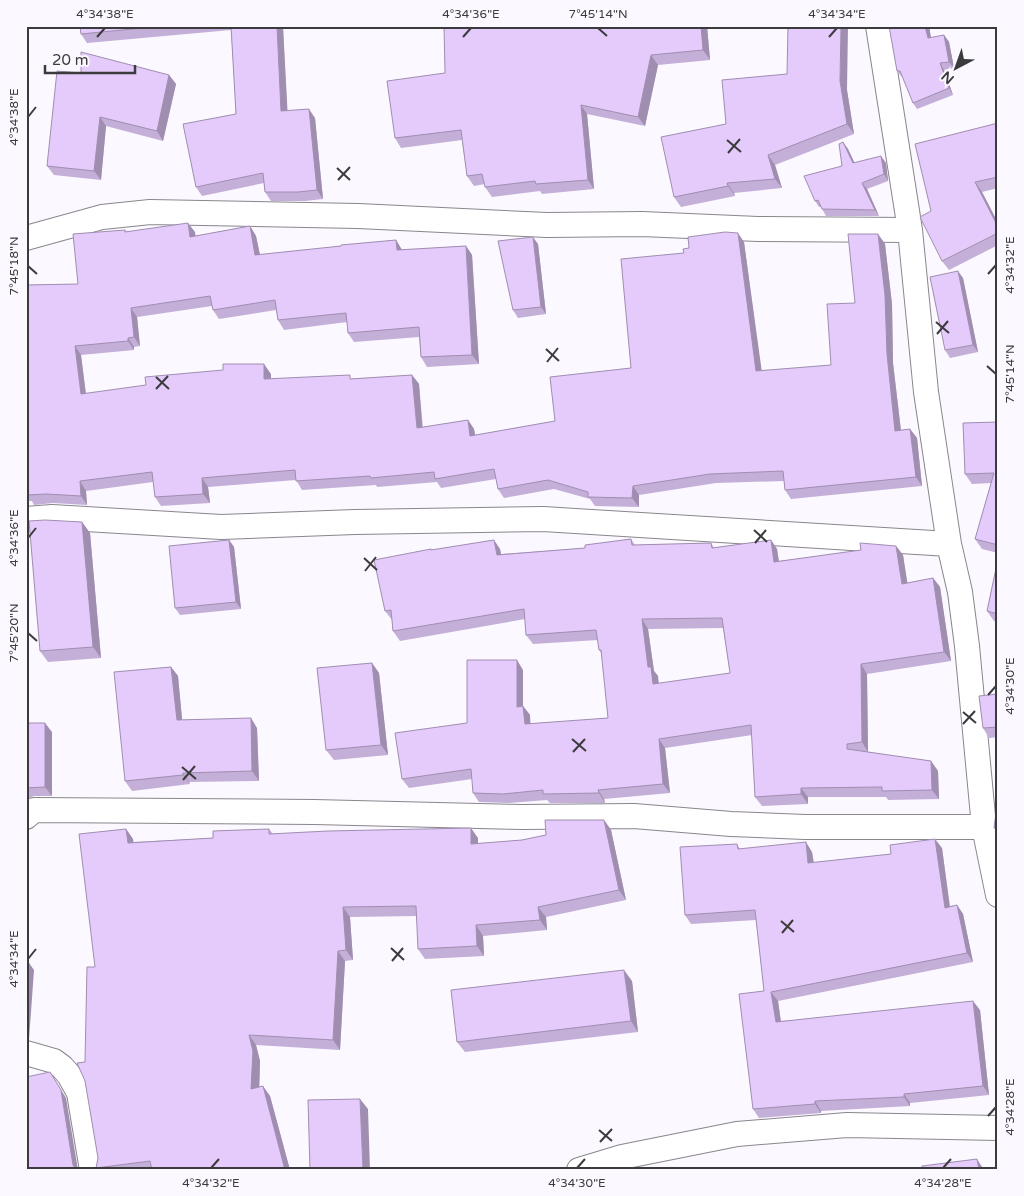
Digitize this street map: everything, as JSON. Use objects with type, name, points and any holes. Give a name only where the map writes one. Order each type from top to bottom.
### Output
[{"type":"street","points":[[878,26],[910,230],[926,392],[948,544],[960,592],[984,827],[998,895]]},
{"type":"street","points":[[26,238],[102,217],[150,212],[358,216],[547,225],[642,224],[758,230],[910,230]]},
{"type":"street","points":[[26,520],[52,517],[221,527],[355,522],[543,519],[948,544]]},
{"type":"street","points":[[26,817],[34,810],[314,812],[523,817],[634,816],[731,824],[805,827],[984,827]]},
{"type":"street","points":[[26,1053],[54,1061],[69,1075],[79,1093],[92,1170]]},
{"type":"street","points":[[579,1170],[622,1157],[737,1134],[847,1125],[998,1128]]},
{"type":"building","points":[[80,26],[163,26],[81,34]]},
{"type":"building","points":[[231,26],[277,26],[281,111],[309,109],[317,190],[265,192],[263,173],[196,187],[183,124],[236,114]]},
{"type":"building","points":[[444,26],[701,26],[703,50],[651,55],[638,117],[581,105],[588,180],[536,184],[535,181],[485,187],[482,174],[467,176],[461,130],[395,138],[387,81],[445,73]]},
{"type":"building","points":[[788,26],[841,26],[840,81],[847,124],[768,155],[775,179],[727,183],[728,186],[674,197],[661,137],[726,124],[722,80],[787,74]]},
{"type":"building","points":[[889,26],[925,26],[928,38],[944,35],[949,62],[940,63],[949,88],[913,103],[900,71],[897,71]]},
{"type":"building","points":[[81,52],[169,75],[157,131],[100,117],[94,171],[47,166],[57,71],[81,73]]},
{"type":"building","points":[[998,123],[998,177],[975,182],[998,227],[998,233],[942,261],[920,217],[931,211],[915,144]]},
{"type":"building","points":[[843,142],[853,163],[881,156],[884,174],[862,183],[875,210],[822,209],[818,200],[815,201],[804,176],[842,166],[839,144]]},
{"type":"building","points":[[188,223],[190,237],[250,226],[255,255],[396,240],[397,250],[466,246],[472,355],[421,357],[419,327],[348,333],[346,313],[278,320],[275,300],[213,310],[210,296],[131,308],[134,337],[128,338],[128,341],[75,346],[81,394],[146,385],[145,377],[223,370],[223,364],[264,364],[264,379],[350,375],[350,379],[412,375],[417,428],[468,420],[470,436],[555,421],[550,377],[631,368],[621,259],[684,253],[683,249],[689,248],[688,237],[725,232],[738,233],[756,371],[831,365],[827,304],[855,303],[848,234],[878,234],[885,295],[887,354],[895,431],[910,429],[916,477],[785,490],[783,471],[710,474],[633,486],[632,498],[588,497],[588,492],[548,480],[498,489],[494,469],[435,479],[434,472],[371,478],[370,476],[296,481],[295,470],[202,478],[203,494],[155,497],[152,472],[80,481],[81,496],[27,495],[26,285],[78,284],[73,234],[125,230],[125,232]]},
{"type":"building","points":[[533,237],[541,307],[513,310],[498,241]]},
{"type":"building","points":[[958,271],[973,345],[945,350],[930,277]]},
{"type":"building","points":[[998,422],[998,545],[975,539],[994,473],[965,474],[963,423]]},
{"type":"building","points":[[29,521],[82,522],[93,647],[40,651]]},
{"type":"building","points":[[631,539],[632,545],[711,543],[712,548],[771,540],[774,562],[861,550],[860,543],[896,546],[902,584],[933,578],[944,652],[861,664],[862,742],[847,744],[847,749],[931,761],[932,790],[882,791],[882,787],[801,788],[801,794],[755,797],[751,725],[659,739],[663,784],[598,790],[599,793],[543,794],[543,790],[503,794],[473,793],[471,769],[402,779],[395,733],[467,723],[467,660],[517,660],[517,707],[523,706],[525,724],[608,718],[601,650],[599,650],[596,630],[526,635],[524,609],[393,631],[391,610],[385,611],[374,560],[494,540],[497,555],[585,548],[585,545]],"holes":[[[722,618],[730,673],[653,684],[651,667],[648,667],[642,619]]]},
{"type":"building","points":[[229,540],[236,602],[175,608],[169,546]]},
{"type":"building","points":[[998,559],[998,614],[987,611]]},
{"type":"building","points":[[372,663],[381,745],[326,750],[317,668]]},
{"type":"building","points":[[171,667],[177,720],[251,718],[252,771],[183,773],[183,775],[125,781],[114,672]]},
{"type":"building","points":[[998,694],[998,727],[983,728],[979,696]]},
{"type":"building","points":[[26,723],[45,723],[45,787],[26,788]]},
{"type":"building","points":[[998,797],[998,828],[994,828]]},
{"type":"building","points":[[545,820],[604,820],[619,890],[538,907],[540,920],[476,925],[477,946],[418,949],[416,906],[343,907],[346,950],[338,951],[333,1040],[249,1035],[253,1051],[251,1089],[263,1086],[285,1170],[152,1170],[150,1161],[96,1168],[98,1158],[85,1081],[77,1063],[85,1062],[87,967],[95,967],[79,834],[126,829],[128,843],[213,838],[213,831],[269,829],[269,834],[471,828],[471,844],[522,840],[546,835]]},
{"type":"building","points":[[935,839],[945,908],[957,905],[967,953],[771,992],[776,1022],[973,1001],[983,1086],[904,1094],[904,1097],[815,1101],[815,1104],[753,1109],[739,994],[764,991],[755,910],[685,915],[680,847],[737,844],[738,849],[806,842],[808,863],[891,854],[890,845]]},
{"type":"building","points":[[26,962],[29,963],[26,998]]},
{"type":"building","points":[[624,970],[631,1021],[457,1042],[451,990]]},
{"type":"building","points":[[50,1072],[61,1090],[73,1165],[76,1170],[26,1170],[26,1077]]},
{"type":"building","points":[[360,1099],[363,1170],[310,1170],[308,1100]]},
{"type":"building","points":[[977,1159],[979,1170],[922,1170],[922,1166]]}]
